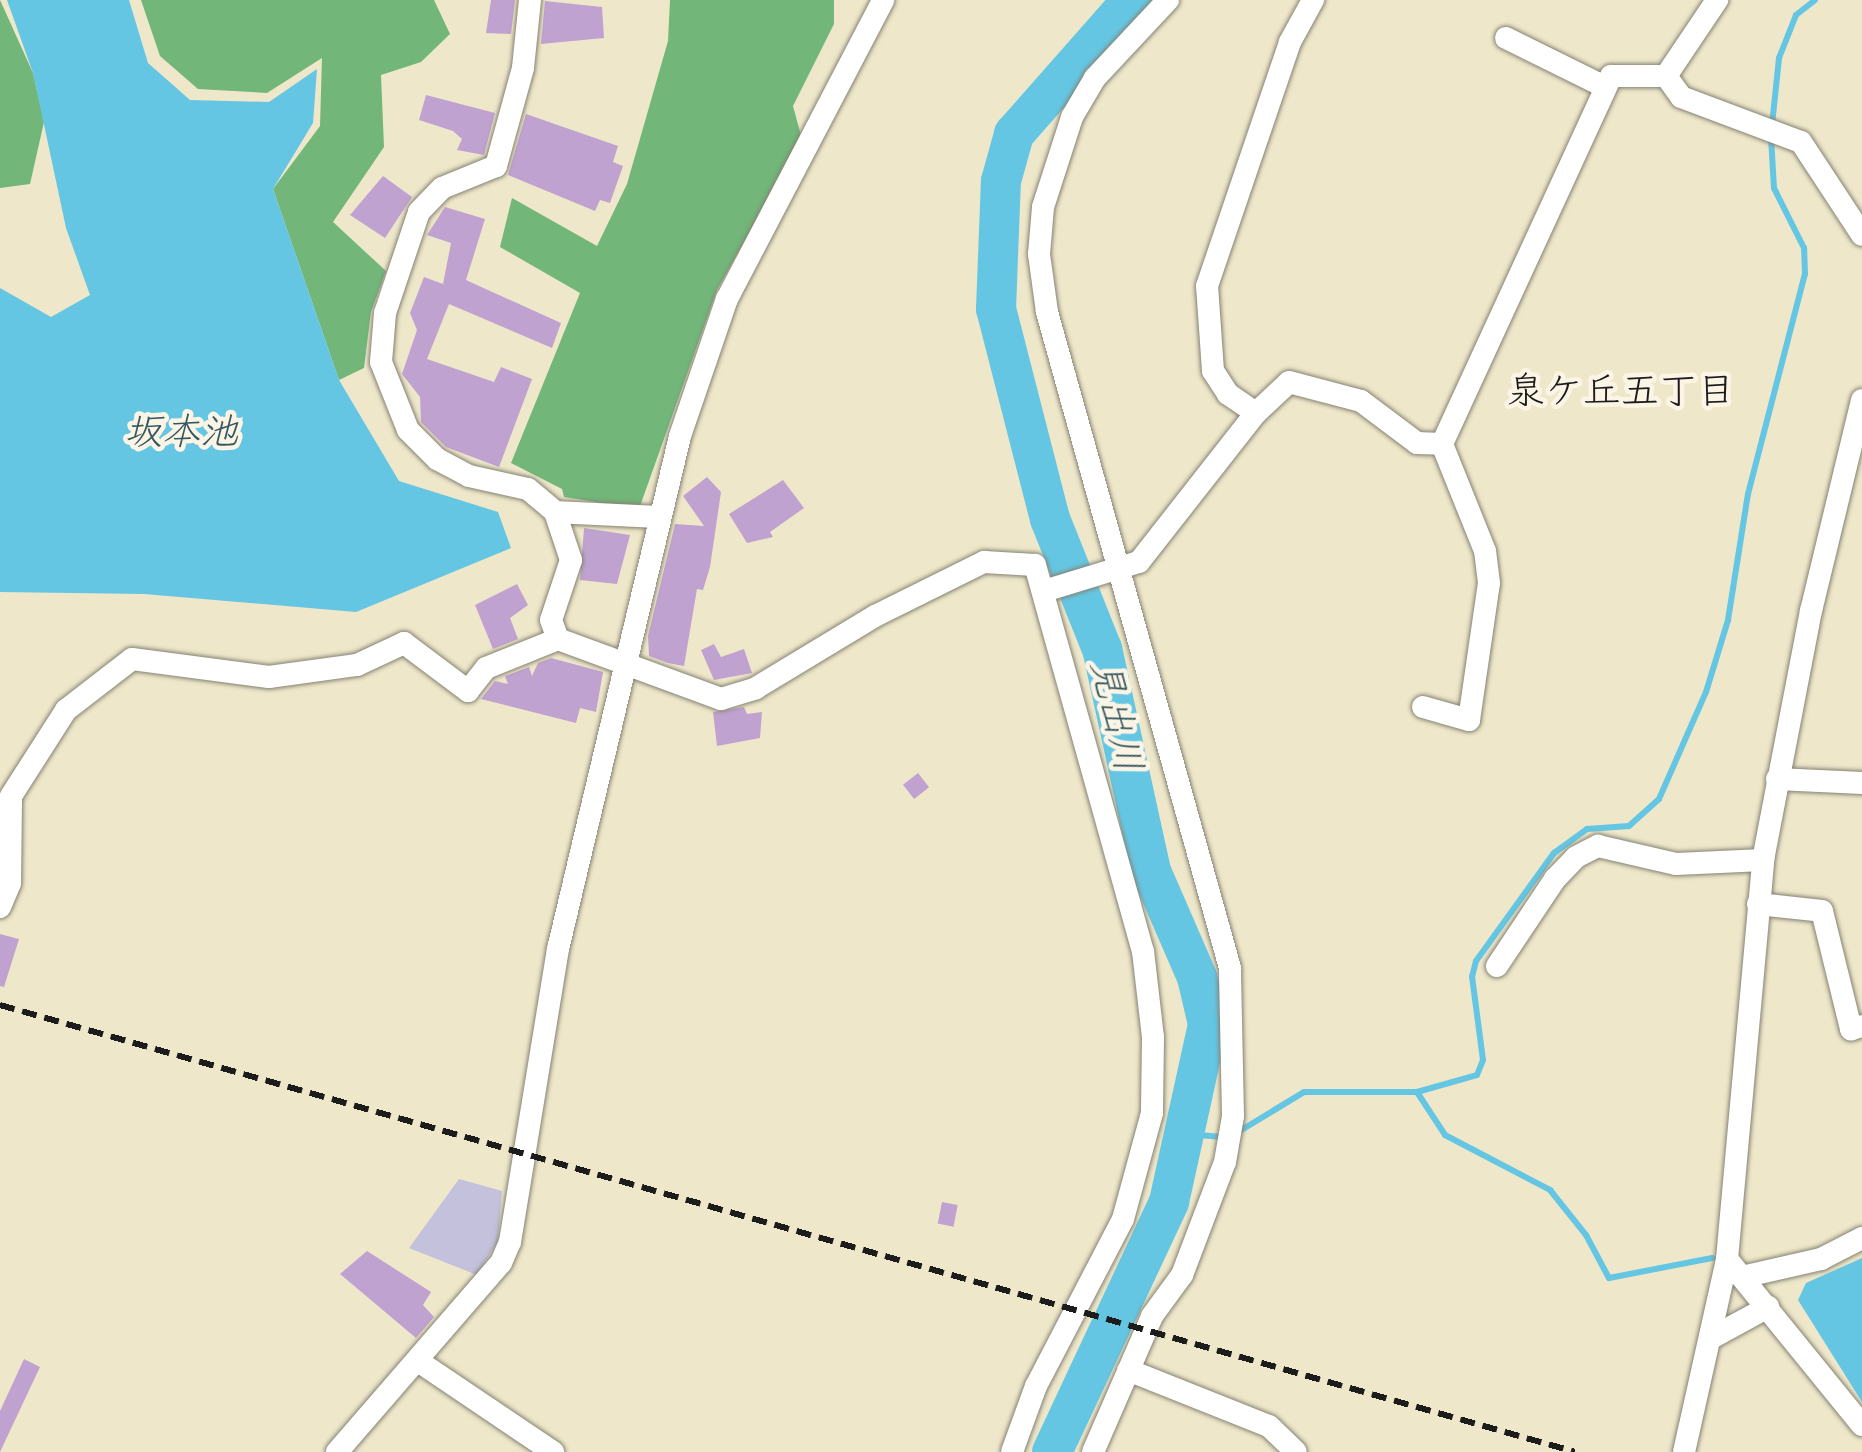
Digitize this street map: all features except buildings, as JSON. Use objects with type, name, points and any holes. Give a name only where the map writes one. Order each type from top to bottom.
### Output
[{"type":"street","points":[[530,0],[522,68],[496,166],[442,188],[419,212],[384,313],[381,362],[408,430],[437,458],[469,476],[528,489],[555,512],[572,560],[551,620],[558,638]]},
{"type":"street","points":[[337,1452],[501,1263],[510,1242],[558,948],[658,517],[726,299],[882,0]]},
{"type":"street","points":[[1092,1452],[1152,1316],[1182,1275],[1226,1162],[1236,1046],[1230,968],[1047,312],[1039,254],[1043,207],[1072,118],[1095,78],[1168,0]]},
{"type":"street","points":[[1256,413],[1228,394],[1213,371],[1207,286],[1290,42],[1314,0]]},
{"type":"street","points":[[1666,76],[1711,4]]},
{"type":"street","points":[[1506,38],[1606,88]]},
{"type":"street","points":[[1423,707],[1469,720],[1488,583],[1485,551],[1442,444],[1611,76],[1666,76]]},
{"type":"street","points":[[1666,76],[1681,98],[1801,142],[1862,235]]},
{"type":"street","points":[[1044,591],[1140,562],[1256,413],[1289,382],[1361,400],[1418,443],[1442,444]]},
{"type":"street","points":[[1684,1452],[1735,1268],[1763,860],[1777,780],[1856,454],[1862,400]]},
{"type":"street","points":[[555,512],[658,517]]},
{"type":"street","points":[[0,907],[10,883],[12,796],[66,710],[132,659],[270,678],[357,665],[404,643],[468,692],[486,668],[558,638],[721,699],[756,688],[875,616],[984,562],[1036,566],[1143,952],[1153,1036],[1152,1113],[1123,1219],[1036,1386],[1012,1452]]},
{"type":"street","points":[[1777,780],[1862,782]]},
{"type":"street","points":[[1497,966],[1555,879],[1576,857],[1598,846],[1676,864],[1763,860]]},
{"type":"street","points":[[1758,904],[1822,912],[1850,1029],[1862,1026]]},
{"type":"street","points":[[1735,1268],[1821,1259],[1862,1238]]},
{"type":"street","points":[[1735,1268],[1862,1425]]},
{"type":"street","points":[[1714,1336],[1768,1306]]},
{"type":"street","points":[[418,1361],[553,1452]]},
{"type":"street","points":[[1128,1370],[1269,1426],[1296,1452]]},
{"type":"shaded area","points":[[459,1179],[502,1191],[498,1241],[477,1275],[409,1248]]},
{"type":"green space","points":[[0,0],[33,73],[44,122],[30,184],[0,188]]},
{"type":"green space","points":[[141,0],[434,0],[450,34],[421,62],[381,75],[384,147],[333,222],[386,271],[371,312],[364,368],[339,380],[273,189],[320,126],[322,58],[267,93],[198,89],[160,56]]},
{"type":"green space","points":[[670,0],[834,0],[834,24],[793,106],[802,139],[717,290],[639,509],[564,497],[562,489],[511,463],[580,293],[500,247],[512,198],[597,246],[627,184],[668,41]]},
{"type":"water","name":"坂本池","points":[[7,0],[129,0],[148,63],[190,100],[269,102],[317,69],[313,123],[273,189],[339,380],[399,481],[498,512],[511,548],[356,612],[144,594],[0,592],[0,288],[51,317],[90,295],[66,228],[33,73]]},
{"type":"water","points":[[1862,1258],[1862,1402],[1798,1300],[1806,1283]]},
{"type":"waterway","name":"見出川","points":[[1052,1452],[1169,1202],[1208,1024],[1197,977],[1151,871],[1102,649],[1050,519],[996,309],[1001,181],[1014,134],[1132,0]]},
{"type":"waterway","points":[[1772,125],[1779,58],[1796,15],[1815,0]]},
{"type":"waterway","points":[[1238,1132],[1304,1092],[1417,1092],[1477,1075],[1483,1060],[1472,977],[1476,961],[1554,853],[1587,829],[1629,826],[1659,799],[1706,692],[1728,620],[1748,494],[1805,274],[1804,248],[1774,188],[1771,138]]},
{"type":"waterway","points":[[1417,1092],[1445,1135],[1550,1190],[1586,1235],[1609,1278],[1712,1258]]},
{"type":"waterway","points":[[1188,1134],[1222,1137]]},
{"type":"railway","points":[[0,1005],[1575,1452]]},
{"type":"district","name":"泉ケ丘五丁目","points":[[1621,392]]}]
